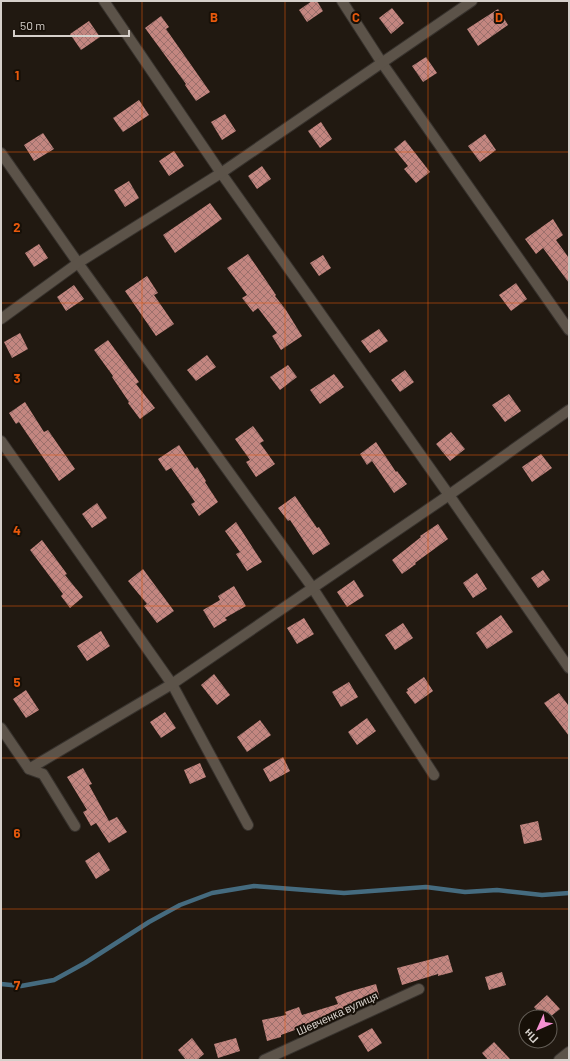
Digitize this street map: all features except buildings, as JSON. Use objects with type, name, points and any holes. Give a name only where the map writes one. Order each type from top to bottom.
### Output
[{"type":"street","points":[[104,1],[221,173],[449,495],[569,668]]},
{"type":"street","points":[[342,1],[382,63],[569,330]]},
{"type":"street","points":[[1,319],[78,263],[221,173],[472,1]]},
{"type":"street","points":[[1,153],[78,263],[312,587],[434,775]]},
{"type":"street","points":[[29,769],[172,684],[312,587],[449,495],[569,410]]},
{"type":"street","points":[[1,441],[172,684],[248,825]]},
{"type":"street","points":[[1,728],[29,769],[43,774],[76,826]]},
{"type":"street","name":"Шевченка вулиця","points":[[264,1060],[419,989]]},
{"type":"street","points":[[559,1060],[569,1052]]},
{"type":"waterway","points":[[1,984],[21,986],[54,980],[85,963],[149,922],[180,905],[212,893],[254,886],[344,893],[426,887],[465,892],[497,890],[542,895],[569,893]]}]
